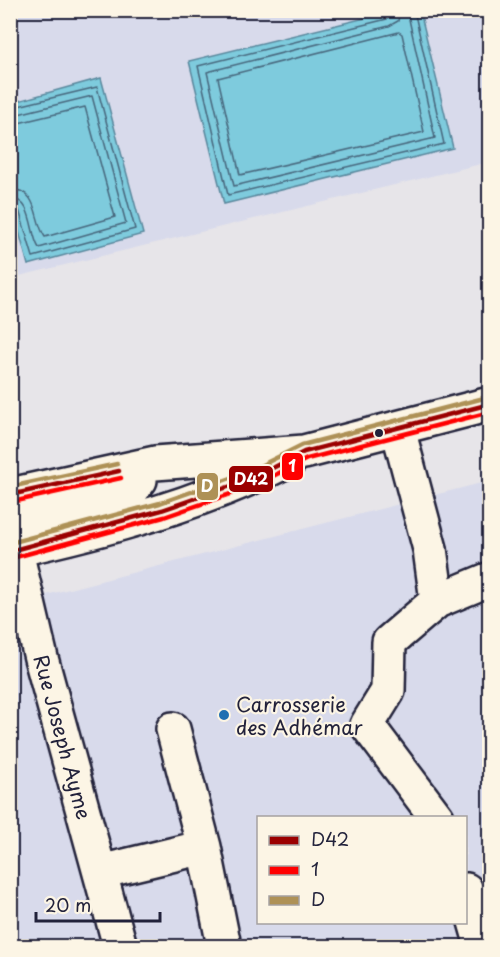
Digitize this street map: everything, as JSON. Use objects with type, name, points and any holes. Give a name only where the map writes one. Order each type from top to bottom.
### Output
[{"type":"street","points":[[10,495],[155,463],[304,452],[489,404]]},
{"type":"street","points":[[398,429],[430,549],[437,600]]},
{"type":"street","points":[[12,537],[162,510],[251,479],[304,452]]},
{"type":"street","points":[[12,537],[131,491],[155,463]]},
{"type":"street","name":"Rue Joseph Ayme","points":[[12,537],[41,658],[120,946]]},
{"type":"street","points":[[435,816],[367,725],[388,691],[389,642],[437,600],[489,579]]},
{"type":"street","points":[[173,729],[204,847],[224,946]]},
{"type":"street","points":[[100,872],[204,847]]},
{"type":"street","points":[[467,897],[482,946]]},
{"type":"shaded area","points":[[10,11],[489,11],[489,162],[11,278]]},
{"type":"shaded area","points":[[489,481],[489,946],[11,946],[11,604]]},
{"type":"water","points":[[398,10],[420,11],[453,148],[224,204],[189,61]]},
{"type":"water","points":[[101,78],[143,234],[28,265],[11,202],[11,103]]},
{"type":"transit line","name":"D","points":[[10,543],[160,503],[248,472],[302,445],[488,397]]},
{"type":"transit line","name":"D42","points":[[10,551],[162,510],[251,479],[304,452],[490,404]]},
{"type":"transit line","name":"1","points":[[12,558],[164,517],[253,486],[307,459],[490,412]]},
{"type":"transit line","name":"D","points":[[10,487],[117,464]]},
{"type":"transit line","name":"D42","points":[[10,495],[119,471]]},
{"type":"transit line","name":"1","points":[[12,502],[121,478]]},
{"type":"place","name":"Carrosserie des Adhémar","points":[[224,715]]}]
